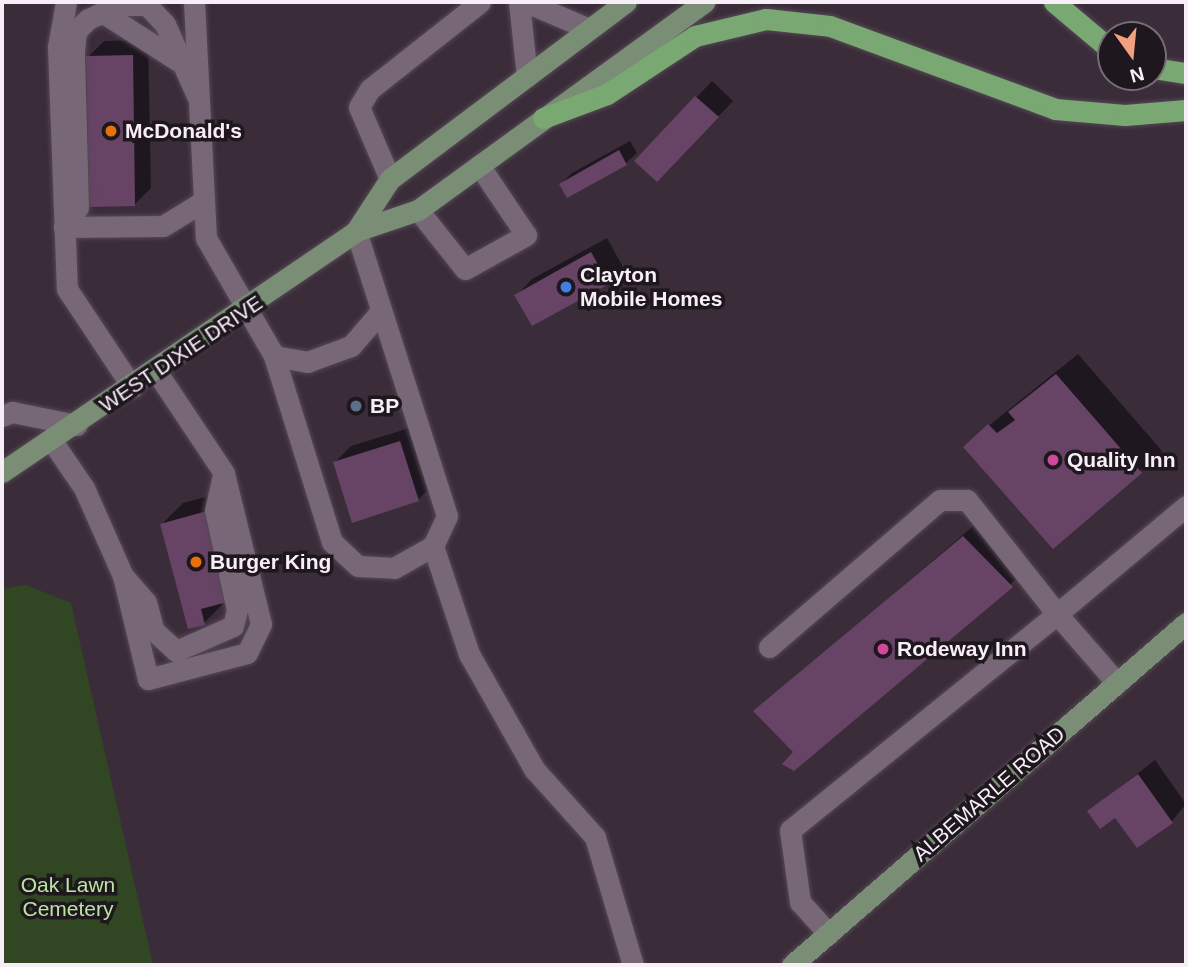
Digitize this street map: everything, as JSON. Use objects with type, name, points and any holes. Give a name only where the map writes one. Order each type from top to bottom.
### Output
[{"type":"highway","points":[[1054,2],[1097,38]]},
{"type":"highway","points":[[543,118],[607,94],[695,36],[766,19],[840,29],[1055,108],[1125,115],[1186,110]]},
{"type":"highway","points":[[1167,70],[1186,73]]},
{"type":"main road","name":"WEST DIXIE DRIVE","points":[[356,231],[390,179],[626,2]]},
{"type":"main road","name":"WEST DIXIE DRIVE","points":[[2,472],[249,309],[356,231],[418,210],[704,2]]},
{"type":"main road","name":"ALBEMARLE ROAD","points":[[792,965],[1186,623]]},
{"type":"lane","points":[[66,2],[58,47],[67,289],[132,387]]},
{"type":"lane","points":[[194,2],[202,202],[217,265],[249,309],[274,356],[332,542],[358,566],[382,567],[433,546],[447,516],[356,231]]},
{"type":"lane","points":[[390,179],[359,107],[370,89],[480,2]]},
{"type":"lane","points":[[519,2],[527,77]]},
{"type":"lane","points":[[526,2],[589,29]]},
{"type":"lane","points":[[64,227],[78,207],[76,31],[102,12],[181,63],[200,103]]},
{"type":"lane","points":[[418,210],[465,269],[526,235],[479,165]]},
{"type":"lane","points":[[64,227],[163,226],[202,202]]},
{"type":"lane","points":[[274,356],[307,362],[351,346],[381,311]]},
{"type":"lane","points":[[52,441],[84,488],[123,576],[148,679],[247,653],[261,624],[223,473],[156,371]]},
{"type":"lane","points":[[2,416],[12,412],[77,425]]},
{"type":"lane","points":[[123,576],[139,589],[162,642],[176,651],[233,626],[237,610],[215,510],[223,473]]},
{"type":"lane","points":[[769,647],[940,500],[967,500],[1057,614],[1117,683]]},
{"type":"lane","points":[[828,934],[800,902],[790,831],[1186,506]]},
{"type":"lane","points":[[433,546],[469,654],[534,769],[595,837],[633,965]]},
{"type":"green space","name":"Oak Lawn Cemetery","points":[[26,585],[71,603],[153,965],[2,965],[2,589]]},
{"type":"building","name":"McDonald's","points":[[133,55],[135,206],[89,207],[86,56]]},
{"type":"building","points":[[695,96],[719,117],[657,182],[634,161]]},
{"type":"building","points":[[619,150],[627,165],[567,198],[559,184]]},
{"type":"building","points":[[591,252],[609,284],[532,326],[514,295]]},
{"type":"building","name":"Quality Inn","points":[[1056,374],[1142,473],[1053,549],[963,447],[988,424],[997,433],[1015,420],[1008,412]]},
{"type":"building","points":[[400,441],[419,501],[352,523],[333,462]]},
{"type":"building","name":"Burger King","points":[[207,511],[231,601],[201,609],[205,625],[188,629],[160,524]]},
{"type":"building","name":"Rodeway Inn","points":[[963,536],[1013,587],[794,771],[782,764],[793,752],[753,711]]},
{"type":"building","points":[[1138,774],[1173,823],[1137,848],[1115,818],[1100,829],[1087,811]]},
{"type":"place","name":"McDonald's","points":[[111,131]]},
{"type":"place","name":"Clayton Mobile Homes","points":[[566,287]]},
{"type":"place","name":"BP","points":[[356,406]]},
{"type":"place","name":"Quality Inn","points":[[1053,460]]},
{"type":"place","name":"Burger King","points":[[196,562]]},
{"type":"place","name":"Rodeway Inn","points":[[883,649]]}]
